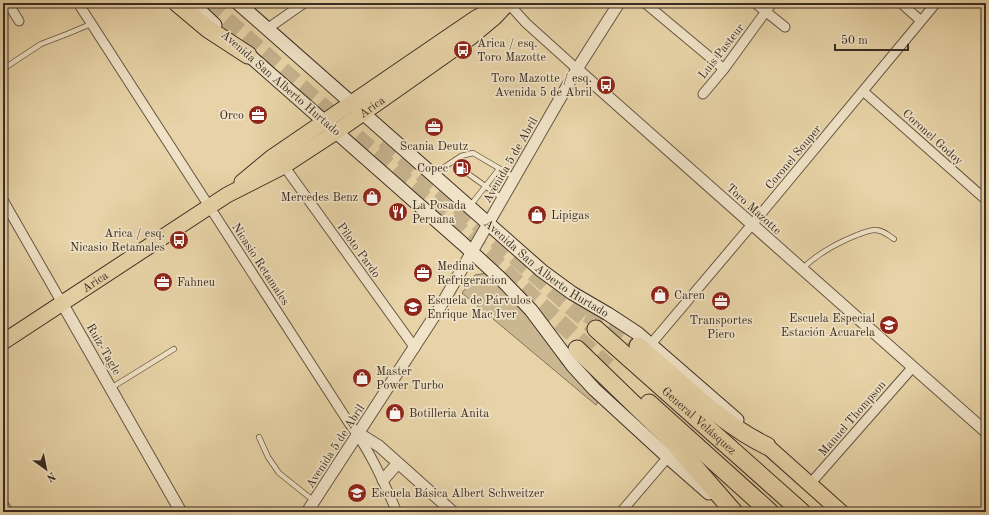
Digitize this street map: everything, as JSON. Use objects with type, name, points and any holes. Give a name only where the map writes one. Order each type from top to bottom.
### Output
[{"type":"highway","points":[[177,3],[208,29],[248,55]]},
{"type":"highway","name":"General Velásquez","points":[[596,329],[802,512]]},
{"type":"highway","points":[[644,345],[723,420],[742,433],[767,446]]},
{"type":"highway","points":[[577,349],[663,432],[734,512]]},
{"type":"highway","name":"General Velásquez","points":[[608,366],[770,512]]},
{"type":"main road","name":"Avenida San Alberto Hurtado","points":[[192,3],[248,55],[472,252],[520,298],[542,324],[573,366],[594,389],[668,457],[734,512]]},
{"type":"main road","name":"Avenida San Alberto Hurtado","points":[[238,3],[526,258],[556,283],[621,322],[644,345]]},
{"type":"main road","name":"Arica","points":[[3,342],[227,195],[271,158],[476,18],[508,3]]},
{"type":"main road","name":"Arica","points":[[227,195],[284,166],[364,113],[471,37],[495,17],[508,3]]},
{"type":"main road","points":[[767,446],[840,512]]},
{"type":"street","points":[[8,3],[19,21]]},
{"type":"street","name":"Nicasio Retamales","points":[[78,3],[349,423],[358,433],[379,446],[453,512]]},
{"type":"street","points":[[267,29],[304,3]]},
{"type":"street","name":"Toro Mazotte","points":[[508,3],[526,23],[577,70],[986,432]]},
{"type":"street","name":"Avenida 5 de Abril","points":[[307,512],[439,309],[577,70],[619,3]]},
{"type":"street","points":[[645,3],[724,69]]},
{"type":"street","points":[[756,3],[785,27]]},
{"type":"street","name":"Luis Pasteur","points":[[703,94],[724,69],[772,3]]},
{"type":"street","points":[[901,3],[921,21]]},
{"type":"street","name":"Coronel Souper","points":[[644,345],[752,225],[936,3]]},
{"type":"street","name":"Coronel Godoy","points":[[863,91],[986,200]]},
{"type":"street","name":"Piloto Pardo","points":[[284,166],[415,348]]},
{"type":"street","name":"Ruiz-Tagle","points":[[4,205],[62,303],[181,512]]},
{"type":"street","name":"Manuel Thompson","points":[[810,484],[912,368]]},
{"type":"street","points":[[358,433],[371,455],[397,512]]},
{"type":"street","points":[[621,512],[668,457]]},
{"type":"street","points":[[382,480],[398,463]]},
{"type":"street","points":[[3,504],[8,512]]},
{"type":"lane","points":[[3,69],[41,44],[91,24]]},
{"type":"lane","points":[[432,175],[454,164],[461,156],[473,153],[514,178]]},
{"type":"lane","points":[[468,207],[499,169]]},
{"type":"lane","points":[[467,173],[502,198]]},
{"type":"lane","points":[[802,269],[811,260],[828,249],[867,232],[874,230],[882,231],[894,239]]},
{"type":"lane","points":[[110,388],[174,349]]},
{"type":"lane","points":[[259,437],[268,457],[279,473],[314,501]]},
{"type":"shaded area","points":[[488,273],[507,289],[552,346],[562,364],[599,401],[596,405],[462,293],[475,275]]},
{"type":"tunnel","points":[[208,3],[486,253],[608,366]]},
{"type":"tunnel","points":[[384,140],[596,329]]},
{"type":"tunnel","points":[[587,314],[617,331],[638,346]]},
{"type":"place","name":"Arica / esq. Toro Mazotte","points":[[463,50]]},
{"type":"place","name":"Toro Mazotte / esq. Avenida 5 de Abril","points":[[606,85]]},
{"type":"place","name":"Orco","points":[[258,115]]},
{"type":"place","name":"Scania Deutz","points":[[434,127]]},
{"type":"place","name":"Copec","points":[[462,168]]},
{"type":"place","name":"Mercedes Benz","points":[[372,197]]},
{"type":"place","name":"La Posada Peruana","points":[[398,212]]},
{"type":"place","name":"Lipigas","points":[[537,215]]},
{"type":"place","name":"Arica / esq. Nicasio Retamales","points":[[179,240]]},
{"type":"place","name":"Medina Refrigeracion","points":[[423,273]]},
{"type":"place","name":"Fahneu","points":[[163,282]]},
{"type":"place","name":"Caren","points":[[660,295]]},
{"type":"place","name":"Transportes Piero","points":[[721,301]]},
{"type":"place","name":"Escuela de Párvulos Enrique Mac Iver","points":[[413,307]]},
{"type":"place","name":"Escuela Especial Estación Acuarela","points":[[889,325]]},
{"type":"place","name":"Master Power Turbo","points":[[362,378]]},
{"type":"place","name":"Botilleria Anita","points":[[395,413]]},
{"type":"place","name":"Escuela Básica Albert Schweitzer","points":[[357,493]]}]
